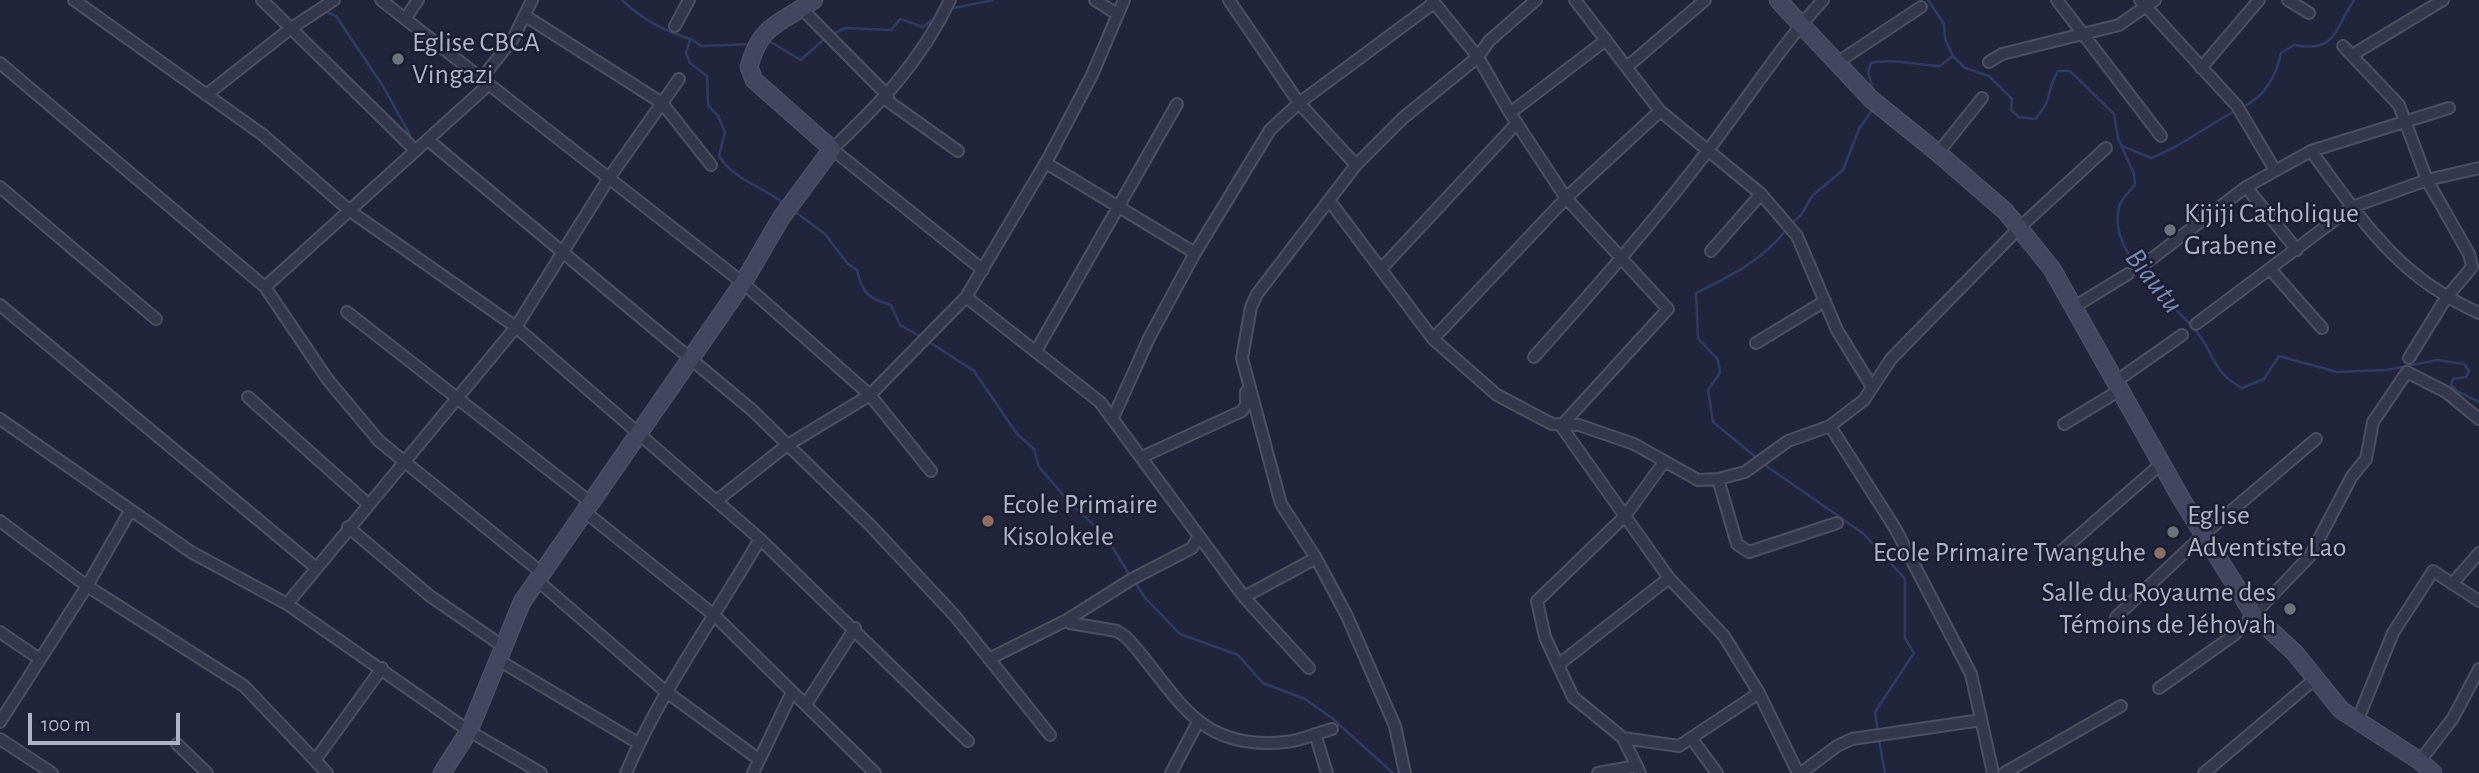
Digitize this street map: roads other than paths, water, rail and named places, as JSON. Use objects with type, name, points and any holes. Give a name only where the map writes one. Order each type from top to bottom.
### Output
[{"type":"street","points":[[74,0],[263,135],[350,211],[516,327],[760,539],[855,628],[968,741]]},
{"type":"street","points":[[262,0],[415,149]]},
{"type":"street","points":[[206,96],[290,29],[334,0]]},
{"type":"street","points":[[380,0],[743,283],[870,395],[931,471]]},
{"type":"street","points":[[405,19],[418,0]]},
{"type":"street","points":[[265,287],[428,140],[484,82],[527,17],[532,0]]},
{"type":"street","points":[[675,26],[689,0]]},
{"type":"street","points":[[442,773],[469,731],[523,602],[743,283],[788,208],[832,149],[886,98],[939,24],[950,0]]},
{"type":"street","points":[[1095,0],[1117,14]]},
{"type":"street","points":[[716,501],[786,446],[870,395],[966,297],[1046,163],[1092,75],[1124,0]]},
{"type":"street","points":[[1229,0],[1300,103],[1356,165]]},
{"type":"street","points":[[1405,773],[1395,726],[1347,616],[1316,558],[1281,504],[1246,382],[1242,358],[1251,307],[1257,294],[1356,165],[1403,118],[1478,57],[1489,41],[1536,0]]},
{"type":"street","points":[[1575,0],[1660,111],[1761,194],[1797,236],[1837,330],[1872,387]]},
{"type":"street","points":[[1628,66],[1705,0]]},
{"type":"street","points":[[1778,0],[1876,103],[1938,153],[2019,228],[2052,269],[2162,463],[2254,615],[2295,653],[2341,709],[2425,768],[2479,669]]},
{"type":"street","points":[[1534,357],[1621,260],[1707,152],[1800,25],[1823,0]]},
{"type":"street","points":[[2057,0],[2161,136]]},
{"type":"street","points":[[2202,68],[2259,0]]},
{"type":"street","points":[[2288,0],[2309,13]]},
{"type":"street","points":[[2352,55],[2443,0]]},
{"type":"street","points":[[1113,418],[1149,338],[1195,253],[1270,130],[1300,103],[1433,2],[1478,57],[1510,113],[1566,198],[1668,309],[1561,426]]},
{"type":"street","points":[[1989,62],[2002,54],[2119,25],[2147,3],[2240,111],[2276,170]]},
{"type":"street","points":[[958,151],[886,98],[808,4],[762,33],[755,44],[748,67],[754,80],[832,149],[983,270]]},
{"type":"street","points":[[1839,62],[1921,7]]},
{"type":"street","points":[[527,17],[662,103],[711,165]]},
{"type":"street","points":[[1510,113],[1606,40]]},
{"type":"street","points":[[2343,46],[2399,104],[2427,180],[2474,252],[2472,267],[2446,298],[2409,358]]},
{"type":"street","points":[[0,63],[265,287],[328,380],[379,441],[540,577],[665,691],[757,758]]},
{"type":"street","points":[[287,604],[315,566],[516,327],[609,178],[679,79]]},
{"type":"street","points":[[1938,153],[1982,97]]},
{"type":"street","points":[[1036,351],[1177,104]]},
{"type":"street","points":[[2146,264],[2246,187],[2311,151],[2408,123],[2449,108]]},
{"type":"street","points":[[1433,339],[1566,198],[1660,111]]},
{"type":"street","points":[[1381,269],[1517,123]]},
{"type":"street","points":[[428,140],[752,410],[871,526],[955,616],[1050,735]]},
{"type":"street","points":[[1561,426],[1579,425],[1634,444],[1698,480],[1717,479],[1745,472],[1788,441],[1830,426],[1864,400],[1891,359],[2019,228],[2106,148]]},
{"type":"street","points":[[2311,151],[2395,259],[2446,298],[2479,313]]},
{"type":"street","points":[[1046,163],[1195,253]]},
{"type":"street","points":[[2196,324],[2352,207],[2427,180],[2479,169]]},
{"type":"street","points":[[0,187],[156,319]]},
{"type":"street","points":[[2246,187],[2297,250]]},
{"type":"street","points":[[1711,251],[1761,194]]},
{"type":"street","points":[[1329,200],[1433,339],[1497,395],[1561,426],[1670,578],[1724,636],[1759,693],[1799,773],[1837,746],[1852,739],[1981,720]]},
{"type":"street","points":[[2270,270],[2322,328]]},
{"type":"street","points":[[2074,307],[2127,274]]},
{"type":"street","points":[[966,297],[1100,402],[1244,597],[1309,668]]},
{"type":"street","points":[[1756,343],[1825,302]]},
{"type":"street","points":[[0,304],[315,566]]},
{"type":"street","points":[[347,312],[458,398],[715,616],[875,773]]},
{"type":"street","points":[[2064,424],[2118,386],[2182,335]]},
{"type":"street","points":[[2159,688],[2234,635],[2310,556],[2352,476],[2366,459],[2373,422],[2407,372],[2446,392],[2479,419]]},
{"type":"street","points":[[1142,457],[1242,411],[1246,405],[1246,382]]},
{"type":"street","points":[[248,397],[368,504]]},
{"type":"street","points":[[0,419],[191,552],[287,604],[469,731],[541,773]]},
{"type":"street","points":[[1830,426],[1895,528],[1955,639],[1971,674],[1993,773]]},
{"type":"street","points":[[2116,617],[2204,534],[2316,439]]},
{"type":"street","points":[[1598,773],[1638,770],[1623,738],[1573,697],[1545,637],[1537,601],[1625,516],[1664,462]]},
{"type":"street","points":[[2058,554],[2162,463]]},
{"type":"street","points":[[1717,479],[1737,544],[1749,552],[1837,523]]},
{"type":"street","points":[[0,722],[38,658],[87,586],[130,511]]},
{"type":"street","points":[[0,522],[87,586],[244,686],[327,773]]},
{"type":"street","points":[[348,527],[502,654],[638,743]]},
{"type":"street","points":[[989,659],[1067,620],[1132,579],[1192,548],[1198,537]]},
{"type":"street","points":[[629,771],[638,743],[665,691],[715,616],[760,539]]},
{"type":"street","points":[[2452,584],[2479,553]]},
{"type":"street","points":[[1244,597],[1316,558]]},
{"type":"street","points":[[2358,719],[2393,633],[2434,570],[2479,601]]},
{"type":"street","points":[[1558,665],[1670,578]]},
{"type":"street","points":[[1067,620],[1070,623],[1117,631],[1126,637],[1198,722],[1210,732],[1254,742],[1287,742],[1332,729]]},
{"type":"street","points":[[806,704],[855,628]]},
{"type":"street","points":[[0,632],[38,658]]},
{"type":"street","points":[[316,759],[382,668]]},
{"type":"street","points":[[2204,773],[2316,678]]},
{"type":"street","points":[[752,773],[792,691]]},
{"type":"street","points":[[1623,738],[1679,746],[1759,693]]},
{"type":"street","points":[[2004,773],[2121,706]]},
{"type":"street","points":[[1171,773],[1198,722]]},
{"type":"street","points":[[1315,734],[1327,773]]},
{"type":"street","points":[[1691,738],[1717,773]]},
{"type":"street","points":[[0,739],[52,773]]},
{"type":"street","points":[[177,744],[207,773]]},
{"type":"waterway","points":[[622,0],[654,24],[690,39],[686,53],[690,63],[707,76],[708,105],[718,116],[725,132],[719,156],[740,177],[783,203]]},
{"type":"waterway","points":[[949,9],[993,0]]},
{"type":"waterway","name":"Biautu","points":[[1928,0],[1944,24],[1945,39],[1953,56],[1965,68],[1989,76],[2012,99],[2011,110],[2019,117],[2035,119],[2048,100],[2058,71],[2070,71],[2114,114],[2118,138],[2134,174],[2135,185],[2119,207],[2118,225],[2122,242],[2143,275],[2196,331],[2219,369],[2232,382],[2242,388],[2264,379],[2279,356],[2337,372],[2387,370],[2437,360],[2464,364],[2469,371],[2466,377],[2453,379],[2451,385],[2479,402]]},
{"type":"waterway","points":[[2243,107],[2258,97],[2268,85],[2281,53],[2294,45],[2308,47],[2327,42],[2338,29],[2354,0]]},
{"type":"waterway","points":[[324,11],[336,16],[383,86],[410,135]]},
{"type":"waterway","points":[[831,35],[846,28],[891,30],[900,19],[923,27],[937,16]]},
{"type":"waterway","points":[[769,41],[801,60],[825,38]]},
{"type":"waterway","points":[[691,39],[701,46],[753,44]]},
{"type":"waterway","points":[[1874,92],[1868,72],[1871,63],[1895,61],[1940,66],[1953,56]]},
{"type":"waterway","points":[[1792,223],[1801,215],[1812,196],[1843,170],[1859,129],[1873,109]]},
{"type":"waterway","points":[[2122,146],[2151,158],[2174,148],[2237,110]]},
{"type":"waterway","points":[[794,211],[825,234],[848,264],[857,270],[861,284],[868,294],[891,305],[900,325],[923,338]]},
{"type":"waterway","points":[[1757,458],[1713,422],[1708,390],[1720,373],[1718,360],[1698,338],[1696,293],[1757,258],[1788,228]]},
{"type":"waterway","points":[[928,341],[974,371],[1017,434],[1034,449],[1039,467],[1072,505],[1106,536],[1130,576]]},
{"type":"waterway","points":[[1762,463],[1864,534],[1905,579],[1905,638],[1914,653],[1875,712],[1878,733]]},
{"type":"waterway","points":[[1134,581],[1146,599],[1180,634],[1238,655],[1263,683],[1305,699],[1332,718],[1393,773]]},
{"type":"waterway","points":[[1879,740],[1885,773]]},
{"type":"place","name":"Eglise CBCA Vingazi","points":[[398,59]]},
{"type":"place","name":"Kijiji Catholique Grabene","points":[[2170,230]]},
{"type":"place","name":"Ecole Primaire Kisolokele","points":[[988,521]]},
{"type":"place","name":"Eglise Adventiste Lao","points":[[2173,532]]},
{"type":"place","name":"Ecole Primaire Twanguhe","points":[[2160,553]]},
{"type":"place","name":"Salle du Royaume des Témoins de Jéhovah","points":[[2290,609]]}]
